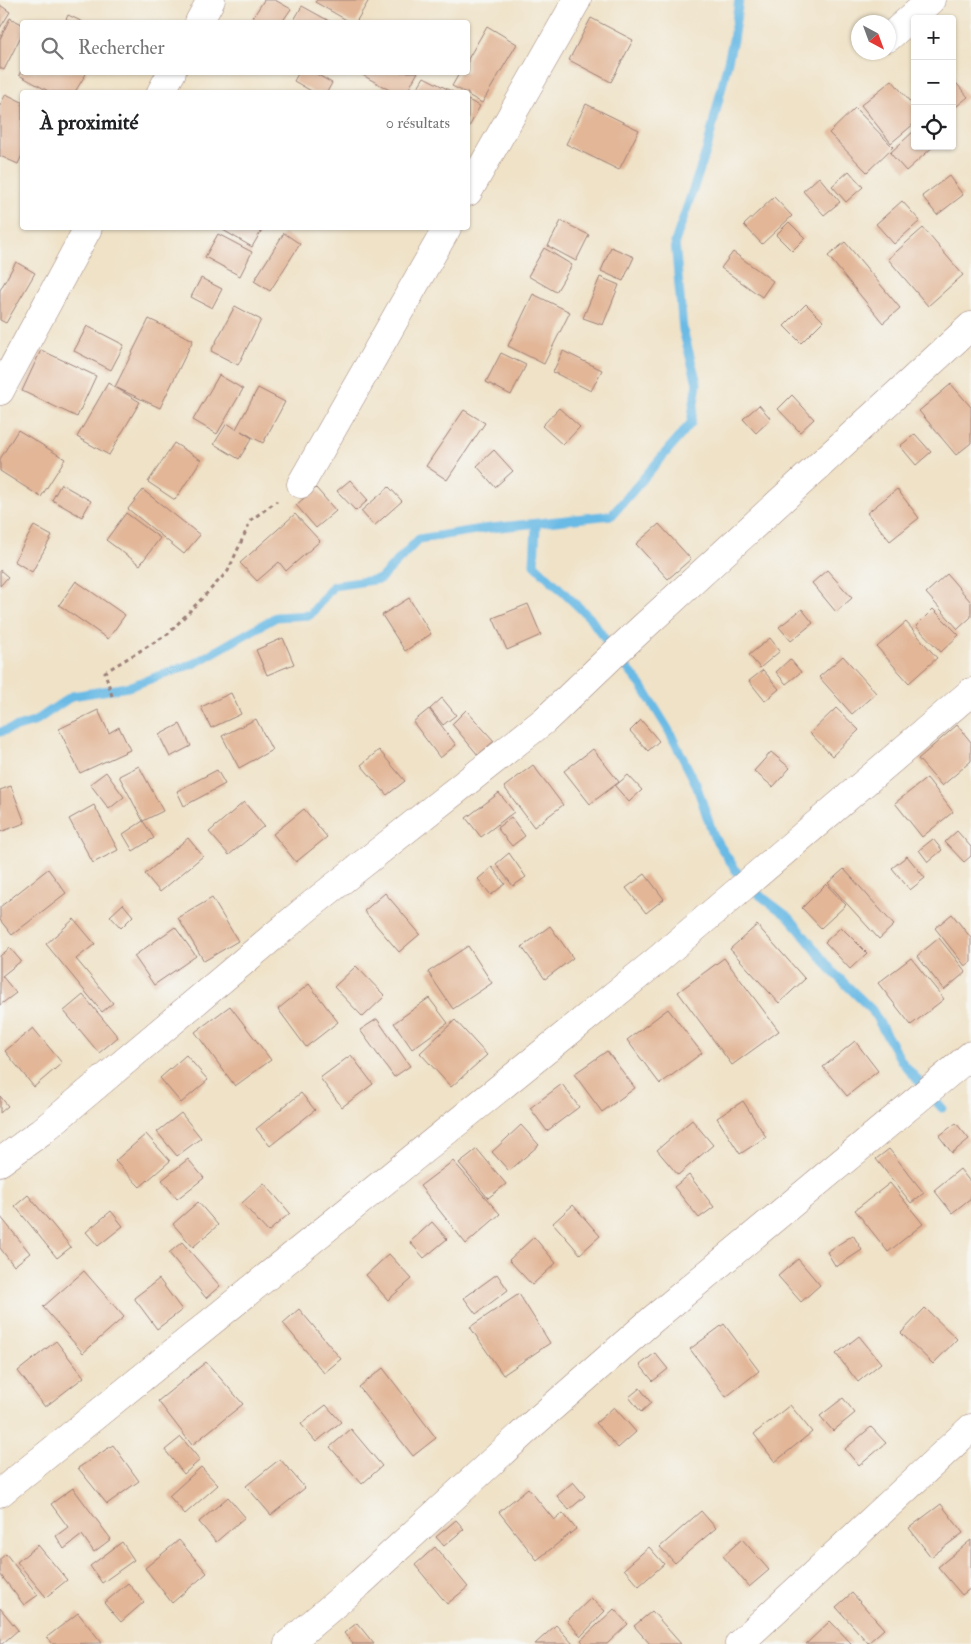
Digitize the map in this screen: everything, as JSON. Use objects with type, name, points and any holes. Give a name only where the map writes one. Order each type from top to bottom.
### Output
[{"type":"street","points":[[200,20],[211,0]]},
{"type":"street","points":[[470,188],[576,0]]},
{"type":"street","points":[[896,31],[931,0]]},
{"type":"street","points":[[162,90],[170,75]]},
{"type":"street","points":[[0,391],[87,230]]},
{"type":"street","points":[[301,484],[446,230]]},
{"type":"street","points":[[0,1162],[41,1132],[306,909],[545,720],[615,653],[971,326]]},
{"type":"street","points":[[0,1493],[654,962],[971,692]]},
{"type":"street","points":[[288,1644],[360,1583],[533,1424],[652,1320],[971,1055]]},
{"type":"street","points":[[739,1644],[971,1428]]},
{"type":"path","points":[[112,696],[105,672],[168,634],[228,571],[251,520],[301,484]]},
{"type":"building","points":[[264,0],[275,0],[291,9],[283,20],[251,20]]},
{"type":"building","points":[[317,0],[369,0],[357,20],[346,20],[315,2]]},
{"type":"building","points":[[0,5],[10,12],[0,28]]},
{"type":"building","points":[[302,6],[327,20],[294,20]]},
{"type":"building","points":[[68,15],[79,20],[66,20]]},
{"type":"building","points":[[10,18],[20,23],[20,38],[4,70],[0,68],[0,39]]},
{"type":"building","points":[[591,18],[633,40],[611,82],[569,60]]},
{"type":"building","points":[[487,26],[517,44],[482,103],[470,96],[470,90],[460,90],[452,86],[458,75],[470,75],[470,56]]},
{"type":"building","points":[[20,73],[20,75],[85,75],[76,90],[46,90],[19,75]]},
{"type":"building","points":[[297,75],[318,75],[332,83],[328,90],[310,90],[294,81]]},
{"type":"building","points":[[362,75],[416,75],[408,90],[389,90]]},
{"type":"building","points":[[424,77],[449,90],[416,90]]},
{"type":"building","points":[[892,80],[911,103],[911,126],[891,143],[861,105]]},
{"type":"building","points":[[956,83],[968,97],[956,107]]},
{"type":"building","points":[[6,94],[20,101],[20,160],[18,164],[0,156],[0,105]]},
{"type":"building","points":[[470,101],[480,106],[470,125]]},
{"type":"building","points":[[586,104],[639,130],[619,170],[566,144]]},
{"type":"building","points":[[855,108],[893,147],[867,172],[829,133]]},
{"type":"building","points":[[911,134],[911,150],[930,150],[906,171],[890,153]]},
{"type":"building","points":[[849,171],[863,187],[846,202],[832,186]]},
{"type":"building","points":[[949,176],[963,195],[937,215],[922,196]]},
{"type":"building","points":[[819,177],[840,202],[824,215],[803,191]]},
{"type":"building","points":[[774,197],[792,216],[762,244],[744,225]]},
{"type":"building","points":[[902,201],[920,221],[894,244],[876,224]]},
{"type":"building","points":[[561,221],[589,235],[576,261],[548,246]]},
{"type":"building","points":[[789,222],[805,238],[792,251],[776,235]]},
{"type":"building","points":[[923,228],[963,275],[928,306],[888,259]]},
{"type":"building","points":[[223,230],[262,230],[252,247]]},
{"type":"building","points":[[284,233],[300,244],[270,291],[254,281]]},
{"type":"building","points":[[218,234],[252,252],[240,276],[205,257]]},
{"type":"building","points":[[845,242],[900,308],[883,323],[828,256]]},
{"type":"building","points":[[611,247],[634,257],[623,281],[601,271]]},
{"type":"building","points":[[544,248],[572,265],[556,292],[528,276]]},
{"type":"building","points":[[733,252],[773,281],[762,297],[721,268]]},
{"type":"building","points":[[16,262],[35,273],[6,323],[0,320],[0,290]]},
{"type":"building","points":[[600,277],[619,285],[603,325],[583,318]]},
{"type":"building","points":[[201,278],[222,289],[212,308],[191,297]]},
{"type":"building","points":[[533,294],[570,312],[544,364],[508,346]]},
{"type":"building","points":[[806,304],[823,321],[801,343],[784,326]]},
{"type":"building","points":[[235,306],[261,320],[238,365],[211,351]]},
{"type":"building","points":[[149,319],[193,340],[160,408],[115,387]]},
{"type":"building","points":[[87,326],[124,345],[111,370],[74,351]]},
{"type":"building","points":[[41,350],[96,376],[77,417],[22,391]]},
{"type":"building","points":[[563,351],[602,370],[591,391],[553,372]]},
{"type":"building","points":[[501,353],[526,365],[511,395],[486,382]]},
{"type":"building","points":[[219,375],[243,389],[217,434],[193,420]]},
{"type":"building","points":[[108,383],[140,402],[109,455],[77,437]]},
{"type":"building","points":[[951,384],[971,407],[971,443],[956,455],[919,411]]},
{"type":"building","points":[[258,388],[285,402],[263,443],[241,431],[252,438],[239,459],[214,444],[227,423],[236,429]]},
{"type":"building","points":[[792,395],[814,419],[800,432],[778,409]]},
{"type":"building","points":[[759,405],[771,419],[756,433],[743,419]]},
{"type":"building","points":[[559,408],[580,427],[563,445],[542,426]]},
{"type":"building","points":[[464,410],[485,423],[447,480],[426,466]]},
{"type":"building","points":[[18,430],[65,459],[41,497],[0,471],[0,459]]},
{"type":"building","points":[[915,434],[931,452],[916,465],[900,446]]},
{"type":"building","points":[[174,443],[201,460],[175,500],[148,482]]},
{"type":"building","points":[[494,450],[513,471],[495,487],[477,466]]},
{"type":"building","points":[[350,480],[368,500],[356,511],[337,491]]},
{"type":"building","points":[[61,484],[91,501],[82,517],[52,500]]},
{"type":"building","points":[[389,487],[402,501],[374,526],[361,511]]},
{"type":"building","points":[[316,488],[336,511],[316,528],[296,505]]},
{"type":"building","points":[[897,489],[919,518],[890,541],[867,513]]},
{"type":"building","points":[[143,490],[200,535],[184,554],[128,509]]},
{"type":"building","points":[[126,513],[160,538],[140,565],[106,540]]},
{"type":"building","points":[[295,514],[320,541],[286,571],[279,562],[257,581],[240,563]]},
{"type":"building","points":[[659,524],[691,559],[668,579],[636,544]]},
{"type":"building","points":[[34,526],[52,536],[32,572],[14,561]]},
{"type":"building","points":[[0,570],[8,577],[0,586]]},
{"type":"building","points":[[827,570],[852,598],[836,612],[812,583]]},
{"type":"building","points":[[947,574],[971,602],[971,617],[958,629],[926,593]]},
{"type":"building","points":[[76,581],[125,615],[108,639],[59,605]]},
{"type":"building","points":[[409,598],[431,634],[405,651],[382,615]]},
{"type":"building","points":[[528,604],[541,635],[507,650],[493,618]]},
{"type":"building","points":[[802,609],[813,623],[791,641],[779,627]]},
{"type":"building","points":[[933,609],[959,635],[941,652],[916,626]]},
{"type":"building","points":[[906,622],[937,658],[909,683],[877,647]]},
{"type":"building","points":[[283,638],[294,664],[267,675],[256,650]]},
{"type":"building","points":[[770,638],[780,651],[760,668],[749,655]]},
{"type":"building","points":[[843,656],[876,693],[852,714],[819,677]]},
{"type":"building","points":[[790,659],[801,672],[786,684],[776,672]]},
{"type":"building","points":[[763,670],[779,689],[765,701],[749,681]]},
{"type":"building","points":[[231,693],[241,714],[211,728],[201,707]]},
{"type":"building","points":[[442,698],[456,715],[443,725],[430,709]]},
{"type":"building","points":[[836,708],[859,730],[832,756],[810,733]]},
{"type":"building","points":[[429,709],[456,745],[440,758],[413,722]]},
{"type":"building","points":[[98,710],[109,733],[119,727],[130,750],[80,773],[59,729]]},
{"type":"building","points":[[466,710],[494,741],[478,755],[452,724]]},
{"type":"building","points":[[256,719],[272,750],[239,768],[222,736]]},
{"type":"building","points":[[641,720],[659,741],[648,751],[630,731]]},
{"type":"building","points":[[180,724],[191,746],[170,757],[159,735]]},
{"type":"building","points":[[957,725],[971,742],[971,761],[942,786],[918,759]]},
{"type":"building","points":[[593,749],[619,782],[590,804],[564,771]]},
{"type":"building","points":[[379,750],[405,781],[387,795],[361,765]]},
{"type":"building","points":[[771,752],[790,768],[773,787],[754,771]]},
{"type":"building","points":[[533,765],[563,805],[534,827],[504,787]]},
{"type":"building","points":[[139,766],[163,811],[143,821],[119,776]]},
{"type":"building","points":[[217,770],[225,784],[184,806],[177,791]]},
{"type":"building","points":[[106,772],[124,797],[109,809],[90,784]]},
{"type":"building","points":[[628,775],[642,790],[629,802],[615,786]]},
{"type":"building","points":[[927,778],[953,812],[922,837],[895,803]]},
{"type":"building","points":[[11,786],[25,823],[0,832],[0,790]]},
{"type":"building","points":[[499,793],[514,812],[481,837],[466,818]]},
{"type":"building","points":[[244,802],[264,826],[229,855],[209,832]]},
{"type":"building","points":[[94,805],[118,850],[93,863],[69,819]]},
{"type":"building","points":[[304,809],[327,837],[296,862],[273,834]]},
{"type":"building","points":[[511,817],[525,836],[512,846],[497,828]]},
{"type":"building","points":[[143,821],[154,838],[133,851],[123,834]]},
{"type":"building","points":[[957,831],[971,847],[971,856],[964,862],[945,842]]},
{"type":"building","points":[[188,838],[203,856],[160,892],[145,874]]},
{"type":"building","points":[[933,839],[942,850],[928,862],[919,850]]},
{"type":"building","points":[[509,853],[526,877],[513,886],[496,864]]},
{"type":"building","points":[[907,856],[925,878],[910,890],[892,868]]},
{"type":"building","points":[[492,867],[505,884],[491,895],[478,879]]},
{"type":"building","points":[[48,869],[66,893],[12,935],[0,920],[0,907]]},
{"type":"building","points":[[844,869],[894,925],[879,939],[828,883]]},
{"type":"building","points":[[645,874],[664,899],[646,913],[626,888]]},
{"type":"building","points":[[826,884],[846,905],[821,928],[802,908]]},
{"type":"building","points":[[385,893],[420,934],[399,952],[364,911]]},
{"type":"building","points":[[212,898],[238,941],[204,961],[178,918]]},
{"type":"building","points":[[123,904],[133,916],[121,928],[110,916]]},
{"type":"building","points":[[952,914],[971,938],[971,962],[965,966],[935,928]]},
{"type":"building","points":[[74,919],[95,944],[76,959],[113,1003],[102,1012],[46,944]]},
{"type":"building","points":[[757,925],[805,979],[779,1003],[730,949]]},
{"type":"building","points":[[550,926],[573,958],[545,979],[522,947]]},
{"type":"building","points":[[175,927],[196,956],[154,985],[134,956]]},
{"type":"building","points":[[841,927],[867,953],[850,969],[825,942]]},
{"type":"building","points":[[939,938],[966,972],[944,990],[917,956]]},
{"type":"building","points":[[468,946],[492,983],[453,1009],[428,972]]},
{"type":"building","points":[[10,948],[21,961],[2,976],[16,993],[0,1005],[0,956]]},
{"type":"building","points":[[724,958],[779,1031],[732,1065],[678,992]]},
{"type":"building","points":[[911,958],[944,999],[911,1025],[878,983]]},
{"type":"building","points":[[356,966],[385,996],[363,1017],[334,987]]},
{"type":"building","points":[[309,984],[338,1022],[306,1047],[278,1009]]},
{"type":"building","points":[[83,995],[118,1037],[99,1053],[64,1011]]},
{"type":"building","points":[[429,998],[448,1023],[412,1049],[394,1023]]},
{"type":"building","points":[[230,1006],[271,1060],[235,1086],[195,1032]]},
{"type":"building","points":[[668,1009],[702,1053],[660,1084],[627,1040]]},
{"type":"building","points":[[377,1019],[410,1066],[394,1077],[360,1030]]},
{"type":"building","points":[[455,1020],[487,1055],[451,1087],[420,1053]]},
{"type":"building","points":[[33,1028],[62,1063],[34,1087],[5,1051]]},
{"type":"building","points":[[855,1041],[878,1071],[847,1096],[823,1067]]},
{"type":"building","points":[[607,1051],[635,1088],[602,1112],[574,1074]]},
{"type":"building","points":[[186,1055],[208,1080],[181,1103],[160,1078]]},
{"type":"building","points":[[351,1055],[373,1084],[342,1107],[320,1078]]},
{"type":"building","points":[[562,1084],[579,1107],[547,1131],[530,1108]]},
{"type":"building","points":[[301,1093],[315,1110],[270,1146],[256,1129]]},
{"type":"building","points":[[0,1096],[8,1106],[0,1113]]},
{"type":"building","points":[[743,1101],[766,1137],[740,1154],[717,1118]]},
{"type":"building","points":[[181,1113],[201,1138],[177,1156],[157,1132]]},
{"type":"building","points":[[692,1120],[713,1145],[678,1175],[657,1150]]},
{"type":"building","points":[[956,1123],[969,1139],[952,1153],[939,1136]]},
{"type":"building","points":[[521,1125],[539,1145],[509,1171],[492,1152]]},
{"type":"building","points":[[146,1134],[170,1161],[140,1187],[115,1161]]},
{"type":"building","points":[[477,1149],[506,1184],[488,1198],[459,1163]]},
{"type":"building","points":[[889,1149],[924,1193],[911,1203],[876,1159]]},
{"type":"building","points":[[188,1159],[204,1178],[177,1199],[162,1180]]},
{"type":"building","points":[[453,1161],[500,1214],[466,1244],[420,1186]]},
{"type":"building","points":[[960,1169],[971,1183],[971,1198],[952,1213],[934,1190]]},
{"type":"building","points":[[689,1175],[714,1207],[699,1218],[674,1187]]},
{"type":"building","points":[[264,1183],[290,1213],[268,1232],[242,1203]]},
{"type":"building","points":[[890,1183],[923,1224],[888,1252],[855,1210]]},
{"type":"building","points":[[28,1195],[71,1247],[57,1258],[15,1206]]},
{"type":"building","points":[[198,1202],[218,1225],[193,1247],[173,1224]]},
{"type":"building","points":[[573,1205],[600,1236],[580,1254],[553,1223]]},
{"type":"building","points":[[111,1211],[123,1226],[98,1246],[86,1232]]},
{"type":"building","points":[[0,1216],[30,1253],[14,1266],[0,1248]]},
{"type":"building","points":[[432,1222],[447,1239],[424,1258],[410,1242]]},
{"type":"building","points":[[853,1235],[862,1250],[836,1267],[827,1252]]},
{"type":"building","points":[[534,1237],[556,1263],[532,1285],[509,1260]]},
{"type":"building","points":[[182,1242],[220,1286],[206,1298],[169,1253]]},
{"type":"building","points":[[389,1254],[412,1279],[388,1300],[366,1275]]},
{"type":"building","points":[[798,1259],[820,1285],[801,1302],[778,1276]]},
{"type":"building","points":[[84,1271],[124,1317],[83,1353],[43,1307]]},
{"type":"building","points":[[497,1274],[508,1290],[476,1314],[464,1298]]},
{"type":"building","points":[[159,1279],[182,1310],[157,1329],[134,1298]]},
{"type":"building","points":[[519,1294],[550,1343],[503,1375],[470,1327]]},
{"type":"building","points":[[925,1308],[957,1339],[933,1364],[901,1333]]},
{"type":"building","points":[[299,1309],[341,1359],[324,1373],[283,1323]]},
{"type":"building","points":[[724,1324],[759,1371],[726,1397],[690,1349]]},
{"type":"building","points":[[859,1336],[881,1363],[858,1382],[836,1354]]},
{"type":"building","points":[[56,1341],[84,1377],[45,1407],[18,1371]]},
{"type":"building","points":[[655,1353],[668,1369],[653,1381],[640,1365]]},
{"type":"building","points":[[206,1362],[243,1404],[192,1445],[158,1401]]},
{"type":"building","points":[[383,1368],[436,1438],[413,1456],[359,1387]]},
{"type":"building","points":[[640,1388],[651,1403],[641,1412],[629,1397]]},
{"type":"building","points":[[843,1398],[855,1413],[833,1431],[820,1416]]},
{"type":"building","points":[[326,1405],[341,1422],[316,1442],[301,1424]]},
{"type":"building","points":[[790,1405],[812,1432],[775,1462],[754,1434]]},
{"type":"building","points":[[614,1407],[636,1432],[618,1448],[596,1423]]},
{"type":"building","points":[[871,1427],[886,1443],[859,1466],[845,1449]]},
{"type":"building","points":[[351,1429],[382,1466],[362,1484],[330,1447]]},
{"type":"building","points":[[181,1437],[200,1460],[184,1474],[165,1450]]},
{"type":"building","points":[[113,1445],[139,1481],[107,1504],[78,1468]]},
{"type":"building","points":[[280,1459],[305,1488],[271,1515],[246,1486]]},
{"type":"building","points":[[201,1467],[218,1485],[185,1514],[169,1496]]},
{"type":"building","points":[[573,1482],[585,1496],[569,1510],[557,1496]]},
{"type":"building","points":[[73,1488],[111,1539],[94,1552],[82,1535],[64,1549],[56,1536],[68,1527],[51,1504]]},
{"type":"building","points":[[528,1488],[554,1520],[563,1513],[576,1529],[537,1560],[499,1512]]},
{"type":"building","points":[[228,1497],[245,1517],[216,1542],[199,1522]]},
{"type":"building","points":[[941,1504],[963,1533],[931,1557],[909,1528]]},
{"type":"building","points":[[701,1511],[716,1528],[675,1563],[660,1547]]},
{"type":"building","points":[[456,1520],[464,1529],[444,1546],[436,1537]]},
{"type":"building","points":[[742,1539],[769,1570],[749,1587],[723,1556]]},
{"type":"building","points":[[179,1540],[207,1573],[172,1603],[145,1568]]},
{"type":"building","points":[[971,1540],[971,1588],[962,1595],[938,1567]]},
{"type":"building","points":[[122,1542],[134,1560],[102,1583],[90,1566]]},
{"type":"building","points":[[38,1545],[67,1580],[46,1597],[17,1562]]},
{"type":"building","points":[[435,1547],[468,1587],[447,1604],[415,1565]]},
{"type":"building","points":[[649,1547],[664,1564],[639,1586],[624,1569]]},
{"type":"building","points":[[6,1554],[38,1595],[24,1605],[0,1574],[0,1559]]},
{"type":"building","points":[[128,1583],[144,1602],[121,1622],[104,1603]]},
{"type":"building","points":[[852,1593],[884,1629],[868,1643],[836,1607]]},
{"type":"building","points":[[591,1598],[605,1611],[581,1636],[567,1621]]},
{"type":"building","points":[[0,1608],[18,1630],[2,1644],[0,1644]]},
{"type":"building","points":[[614,1609],[628,1624],[607,1644],[584,1644],[581,1640]]},
{"type":"building","points":[[652,1611],[681,1644],[650,1644],[634,1626]]},
{"type":"building","points":[[78,1613],[102,1643],[53,1644],[47,1637]]},
{"type":"building","points":[[830,1621],[852,1644],[806,1644]]},
{"type":"building","points":[[357,1623],[374,1644],[353,1644],[344,1633]]},
{"type":"building","points":[[556,1625],[573,1644],[535,1644]]},
{"type":"waterway","points":[[0,732],[34,722],[72,696],[128,687],[195,663],[276,617],[310,615],[333,586],[380,579],[419,539],[482,529],[612,515],[691,423],[697,383],[683,330],[675,242],[707,149],[733,40],[739,0]]},
{"type":"waterway","points":[[536,526],[534,564],[590,618],[641,685],[668,729],[696,784],[714,837],[745,884],[790,918],[833,972],[872,1010],[902,1062],[942,1108]]}]
